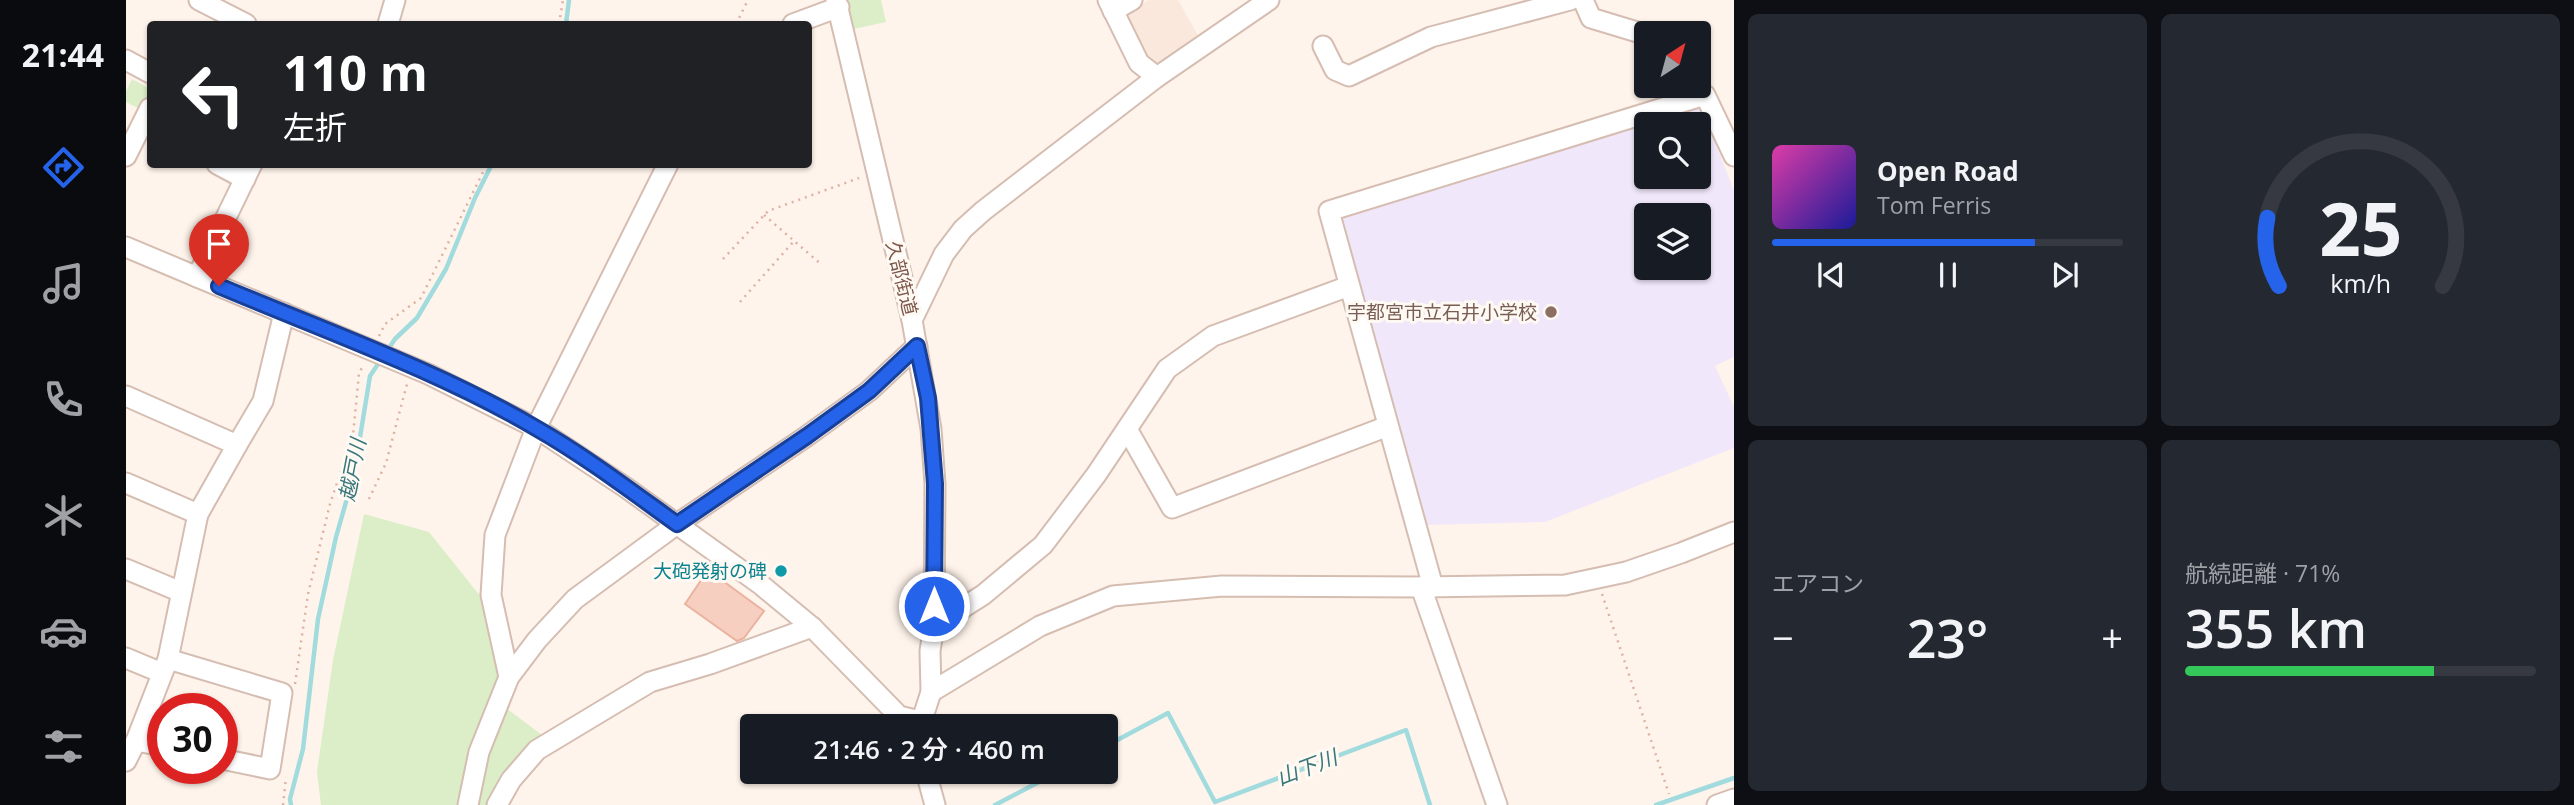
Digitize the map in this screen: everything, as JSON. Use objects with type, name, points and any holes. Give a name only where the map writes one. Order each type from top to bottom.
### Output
[{"type":"street","points":[[199,0],[240,21]]},
{"type":"street","points":[[389,21],[395,0]]},
{"type":"street","points":[[1132,0],[1111,5],[1139,63],[1157,77]]},
{"type":"street","points":[[912,320],[944,254],[963,229],[983,211],[1157,77],[1269,0]]},
{"type":"street","points":[[1323,46],[1335,71],[1349,76],[1432,37],[1570,0]]},
{"type":"street","points":[[1583,0],[1591,18],[1634,31]]},
{"type":"street","points":[[800,21],[838,4]]},
{"type":"street","name":"久部街道","points":[[838,4],[928,398],[935,484],[934,626],[930,652],[930,692],[923,714]]},
{"type":"street","points":[[126,60],[147,71]]},
{"type":"street","points":[[1497,805],[1427,587],[1388,426],[1329,211],[1677,98]]},
{"type":"street","points":[[1706,98],[1734,156]]},
{"type":"street","points":[[126,156],[147,114]]},
{"type":"street","points":[[509,677],[491,595],[495,535],[536,428],[666,168]]},
{"type":"street","points":[[197,277],[248,172]]},
{"type":"street","points":[[126,247],[410,366],[536,428],[761,584],[812,627],[897,714]]},
{"type":"street","points":[[934,626],[983,595],[1043,545],[1096,475],[1167,369],[1213,336],[1349,286]]},
{"type":"street","points":[[126,761],[165,666],[198,514],[263,401],[284,313]]},
{"type":"street","points":[[468,805],[479,752],[509,677],[537,640],[575,599],[677,524],[869,391],[917,346]]},
{"type":"street","points":[[126,396],[237,445]]},
{"type":"street","points":[[1127,429],[1172,508],[1388,426]]},
{"type":"street","points":[[126,483],[198,514]]},
{"type":"street","points":[[930,692],[1040,626],[1113,596],[1222,586],[1565,585],[1626,572],[1734,532]]},
{"type":"street","points":[[126,569],[181,593]]},
{"type":"street","points":[[497,805],[511,780],[537,750],[650,682],[710,664],[812,627]]},
{"type":"street","points":[[126,658],[282,693],[270,769],[238,762]]},
{"type":"street","points":[[136,741],[147,743]]},
{"type":"street","points":[[929,784],[935,805]]},
{"type":"street","points":[[1717,805],[1734,799]]},
{"type":"path","points":[[560,21],[563,0]]},
{"type":"path","points":[[738,21],[748,0]]},
{"type":"path","points":[[295,690],[308,594],[330,504],[353,436],[359,373],[385,324],[421,299],[485,168]]},
{"type":"path","points":[[723,259],[768,211],[875,172]]},
{"type":"path","points":[[764,215],[822,265]]},
{"type":"path","points":[[740,302],[794,241]]},
{"type":"path","points":[[369,499],[386,463],[410,366]]},
{"type":"path","points":[[1597,578],[1669,794]]},
{"type":"path","points":[[283,805],[287,767]]},
{"type":"shaded area","points":[[1149,0],[1178,0],[1201,41],[1162,66],[1155,65],[1146,56],[1128,19],[1132,10]]},
{"type":"shaded area","name":"宇都宮市立石井小学校","points":[[1701,106],[1703,112],[1682,112]]},
{"type":"shaded area","name":"宇都宮市立石井小学校","points":[[1634,127],[1634,189],[1711,189],[1711,132],[1734,191],[1734,357],[1715,366],[1734,407],[1734,448],[1545,522],[1425,525],[1342,219]]},
{"type":"green space","points":[[840,0],[881,0],[886,22],[849,30]]},
{"type":"green space","points":[[132,79],[147,87],[147,112],[126,102],[126,91]]},
{"type":"green space","points":[[364,514],[429,532],[497,617],[502,705],[546,738],[490,805],[321,805],[317,772],[333,660]]},
{"type":"building","points":[[708,570],[764,611],[744,638],[737,641],[685,604]]},
{"type":"waterway","name":"越戸川","points":[[566,21],[569,0]]},
{"type":"waterway","name":"越戸川","points":[[387,351],[395,339],[417,318],[446,269],[490,168]]},
{"type":"waterway","name":"越戸川","points":[[291,805],[290,799],[303,749],[318,619],[336,537],[354,474],[370,376],[380,361]]},
{"type":"waterway","name":"山下川","points":[[1118,740],[1168,713],[1215,802],[1406,730],[1430,805]]},
{"type":"waterway","name":"山下川","points":[[1656,805],[1734,778]]},
{"type":"waterway","name":"山下川","points":[[995,805],[1035,784]]},
{"type":"place","name":"宇都宮市立石井小学校","points":[[1551,312]]},
{"type":"place","name":"大砲発射の碑","points":[[781,571]]},
{"type":"route","points":[[219,286],[428,374],[500,408],[580,456],[677,524],[869,391],[917,346],[928,398],[935,484],[934,606]]}]
